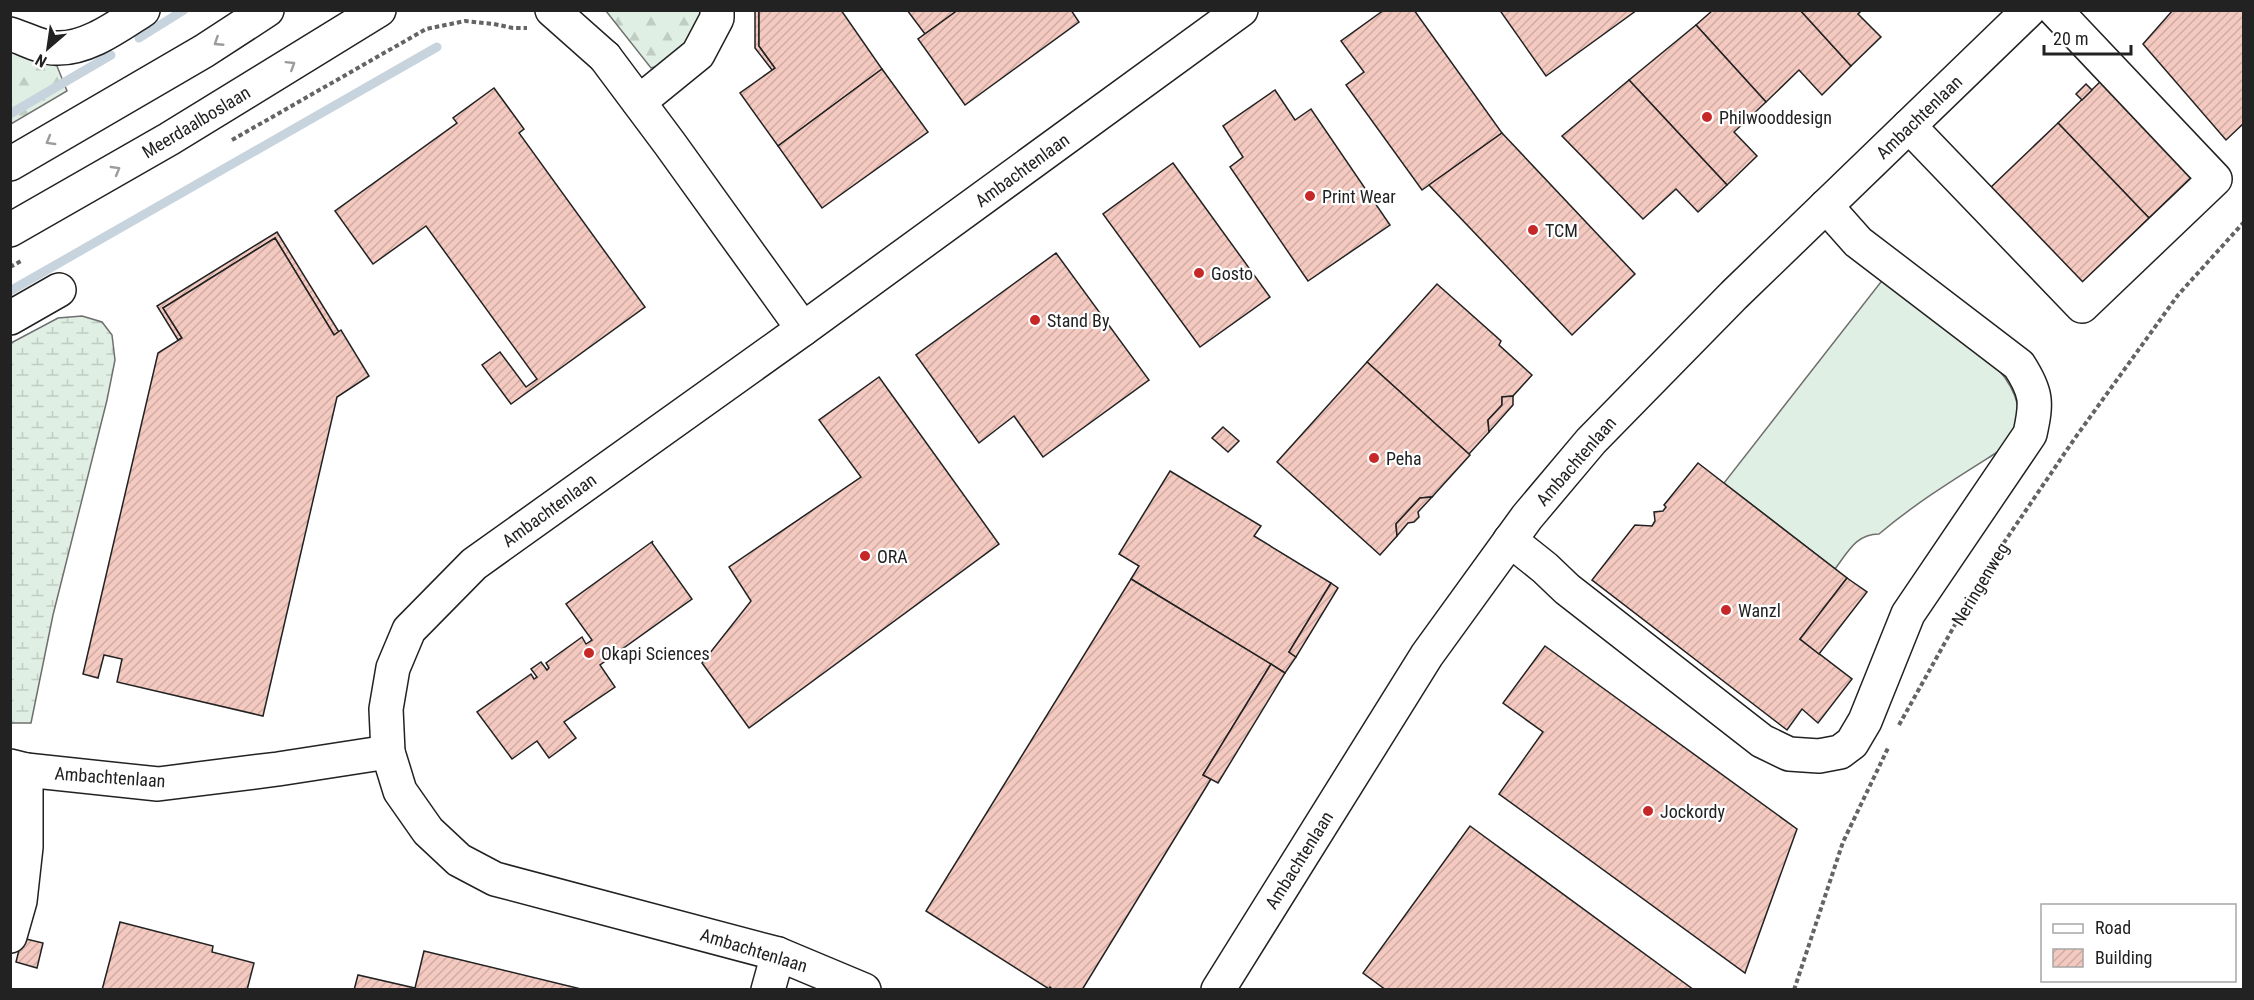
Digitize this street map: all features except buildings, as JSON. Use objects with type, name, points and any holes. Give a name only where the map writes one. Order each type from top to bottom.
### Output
[{"type":"main road","points":[[10,34],[53,48],[74,47],[93,39],[143,10]]},
{"type":"main road","points":[[10,164],[204,51],[267,10]]},
{"type":"main road","name":"Meerdaalboslaan","points":[[10,230],[170,139],[380,10]]},
{"type":"main road","points":[[587,10],[605,57],[802,329]]},
{"type":"main road","points":[[639,102],[698,54],[717,18],[717,10]]},
{"type":"main road","name":"Ambachtenlaan","points":[[864,990],[778,954],[495,879],[459,860],[428,831],[400,791],[388,752],[386,709],[393,668],[409,630],[474,564],[1241,10]]},
{"type":"main road","name":"Ambachtenlaan","points":[[1218,990],[1427,655],[1510,540],[1591,441],[1734,294],[2029,10]]},
{"type":"main road","points":[[1910,126],[2082,306],[2215,179],[2055,10]]},
{"type":"main road","points":[[541,19],[605,57]]},
{"type":"main road","points":[[1510,540],[1567,589],[1762,741],[1789,754],[1819,756],[1840,752],[1852,743],[1864,721],[1908,614],[2030,434],[2036,406],[2031,383],[2019,365],[1858,242],[1826,206]]},
{"type":"main road","points":[[10,318],[59,290]]},
{"type":"main road","name":"Ambachtenlaan","points":[[18,768],[158,784],[388,752]]},
{"type":"main road","points":[[10,936],[20,901],[26,847],[18,768]]},
{"type":"main road","points":[[768,990],[778,954]]},
{"type":"path","points":[[228,142],[426,29],[465,21],[513,28],[541,19]]},
{"type":"path","name":"Neringenweg","points":[[1895,733],[1986,569],[2018,522],[2178,295],[2244,222]]},
{"type":"path","points":[[10,267],[31,255]]},
{"type":"path","points":[[1794,990],[1843,842],[1890,743]]},
{"type":"green space","points":[[606,11],[717,11],[698,54],[651,68]]},
{"type":"green space","points":[[10,50],[57,66],[67,91],[11,124]]},
{"type":"green space","points":[[1884,278],[1997,368],[2015,396],[2019,416],[2018,426],[2007,446],[1925,499],[1879,534],[1864,537],[1858,541],[1835,569],[1724,483]]},
{"type":"green space","points":[[82,316],[102,322],[112,335],[115,360],[53,615],[31,723],[11,723],[11,343],[58,318]]},
{"type":"waterway","points":[[139,38],[184,10]]},
{"type":"waterway","points":[[10,291],[437,47]]},
{"type":"waterway","points":[[10,114],[111,55]]},
{"type":"place","name":"Philwooddesign","points":[[1707,117]]},
{"type":"place","name":"Print Wear","points":[[1310,196]]},
{"type":"place","name":"TCM","points":[[1533,230]]},
{"type":"place","name":"Gosto","points":[[1199,273]]},
{"type":"place","name":"Stand By","points":[[1035,320]]},
{"type":"place","name":"Peha","points":[[1374,458]]},
{"type":"place","name":"ORA","points":[[865,556]]},
{"type":"place","name":"Wanzl","points":[[1726,610]]},
{"type":"place","name":"Okapi Sciences","points":[[589,653]]},
{"type":"place","name":"Jockordy","points":[[1648,811]]}]
